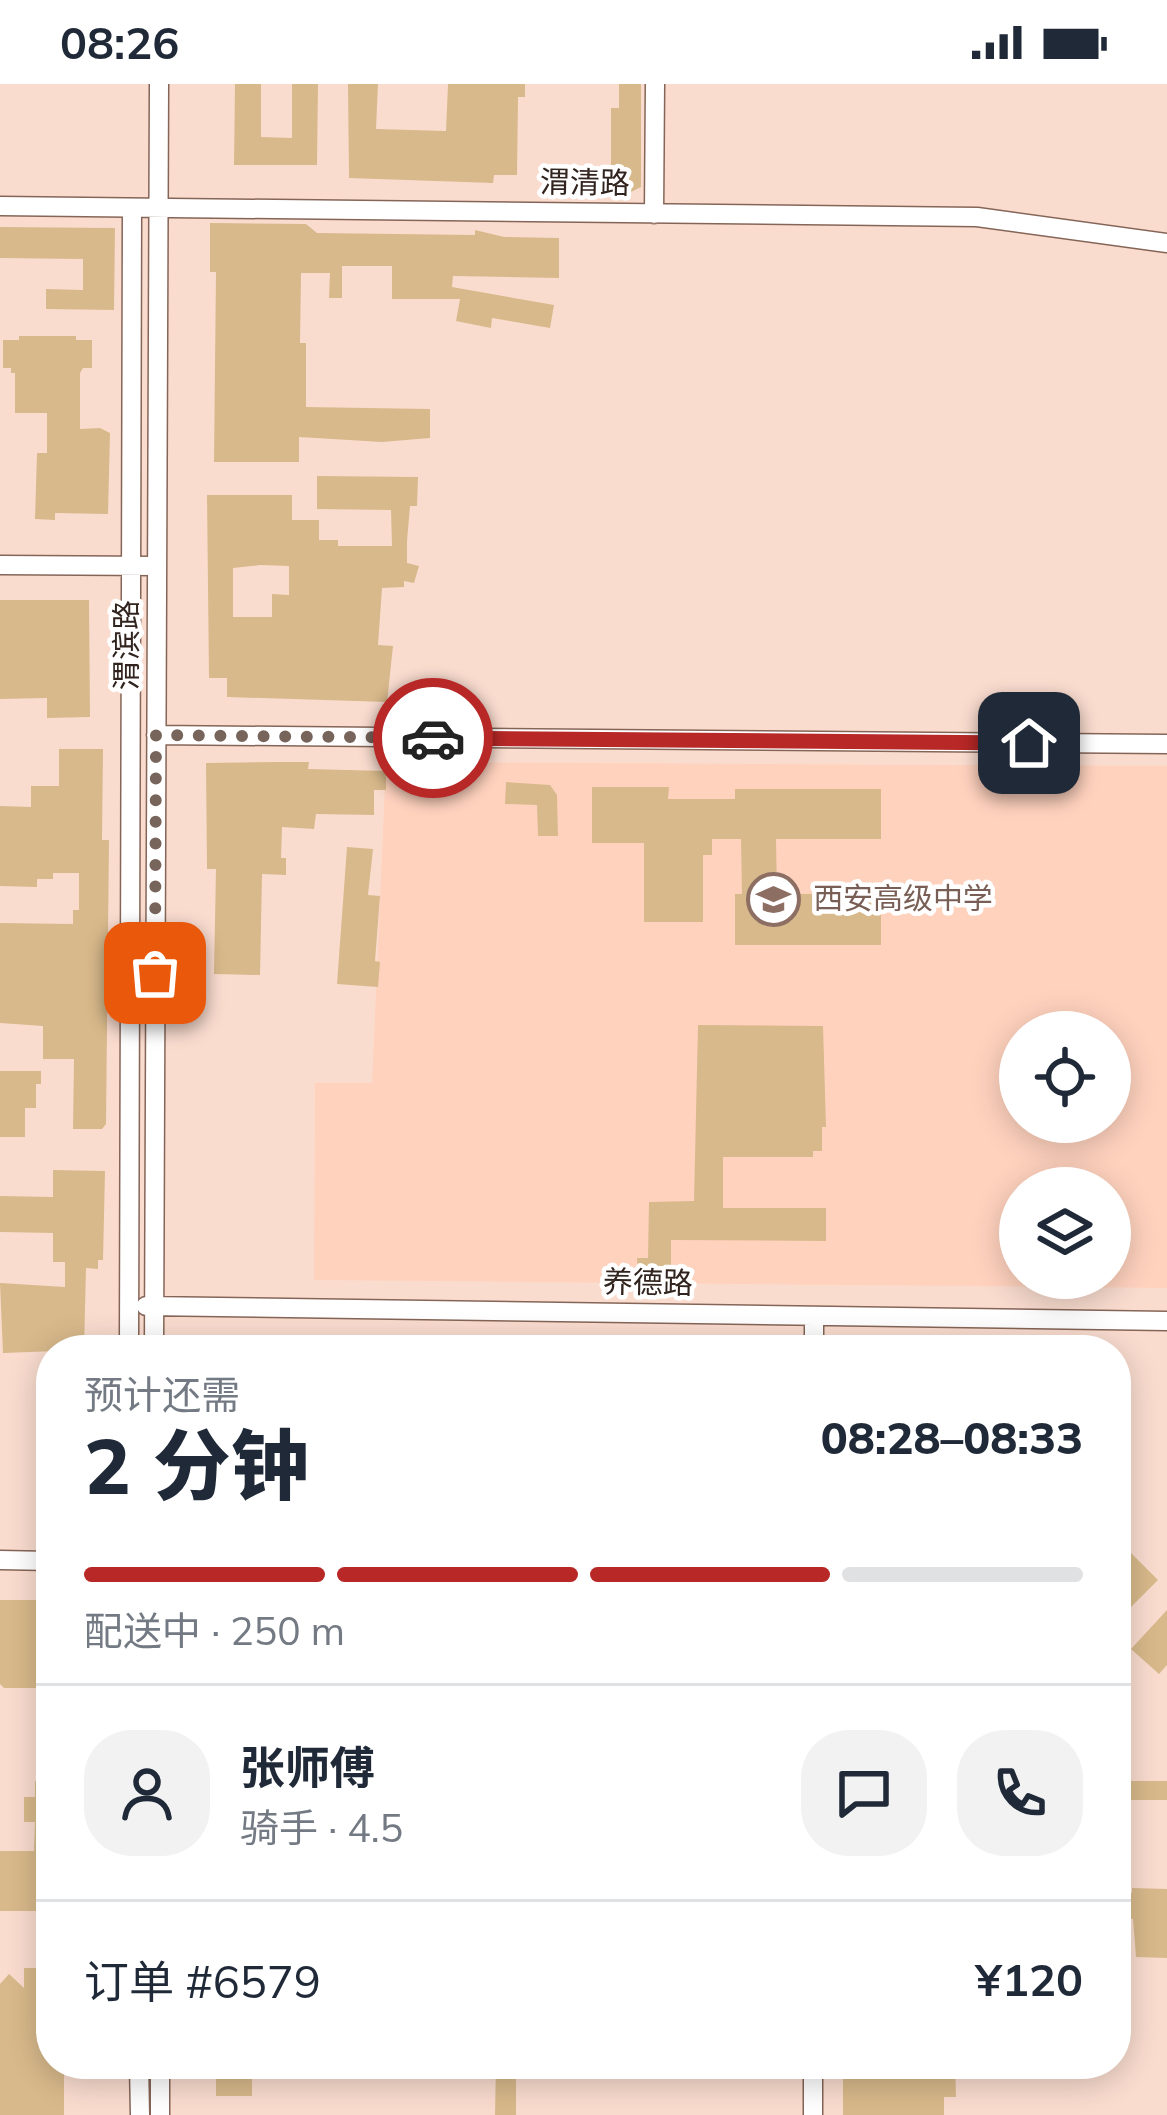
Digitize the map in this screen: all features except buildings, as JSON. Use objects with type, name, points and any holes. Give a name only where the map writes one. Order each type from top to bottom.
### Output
[{"type":"street","name":"渭滨路","points":[[154,1335],[159,84]]},
{"type":"street","points":[[654,214],[655,84]]},
{"type":"street","name":"渭清路","points":[[0,206],[977,217],[1167,243]]},
{"type":"street","name":"渭滨路","points":[[129,1335],[132,208]]},
{"type":"street","points":[[0,566],[157,566]]},
{"type":"street","points":[[156,735],[1167,744]]},
{"type":"street","name":"养德路","points":[[129,1306],[1167,1321]]},
{"type":"street","points":[[814,1316],[814,1335]]},
{"type":"street","points":[[0,1561],[36,1561]]},
{"type":"street","points":[[139,2079],[140,2115]]},
{"type":"street","points":[[160,2079],[160,2115]]},
{"type":"street","points":[[813,2079],[813,2115]]},
{"type":"shaded area","name":"西安高级中学","points":[[386,762],[1167,766],[1167,1288],[1131,1288],[1131,1167],[999,1167],[999,1286],[314,1280],[315,1083],[372,1083]]},
{"type":"way so far","points":[[155,973],[156,735],[433,738]]},
{"type":"place","name":"西安高级中学","points":[[774,899]]},
{"type":"route","points":[[433,738],[1029,743]]}]
